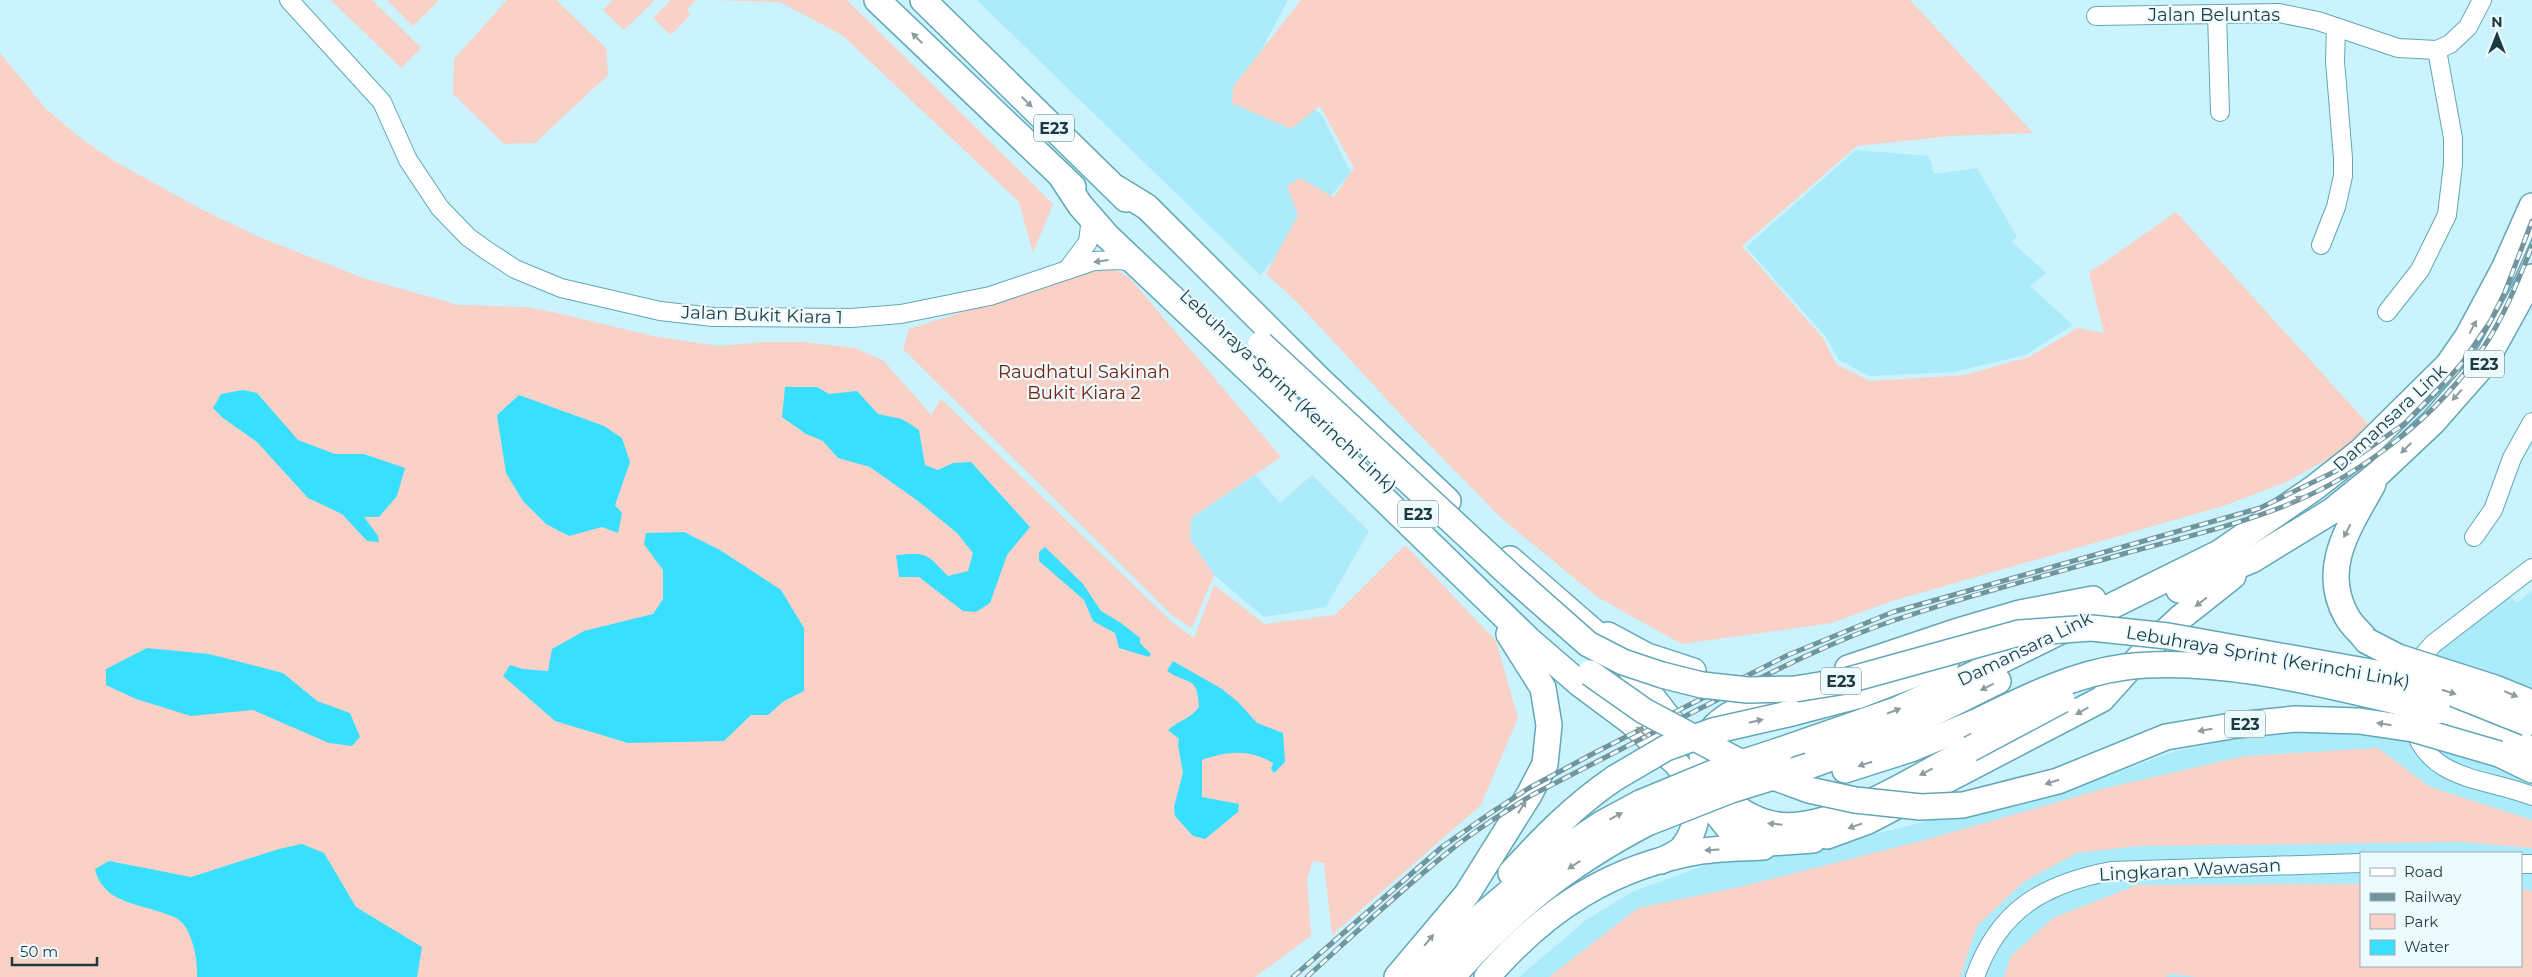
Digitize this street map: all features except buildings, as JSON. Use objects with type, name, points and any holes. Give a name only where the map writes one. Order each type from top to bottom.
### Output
[{"type":"highway","name":"Lebuhraya Sprint (Kerinchi Link)","points":[[877,0],[1061,176],[1255,349],[1588,644],[1623,662],[1662,675],[1702,685],[1748,690],[1795,690],[1846,681],[2019,633],[2091,628],[2168,636],[2357,669],[2452,692],[2520,729],[2532,770]]},
{"type":"highway","name":"Lebuhraya Sprint (Kerinchi Link)","points":[[923,0],[1116,188],[1255,349],[1534,623],[1590,673],[1644,711],[1757,771],[1809,790],[1856,800],[1921,807],[1963,804],[2058,781],[2166,737],[2237,725],[2295,719],[2359,720],[2413,729],[2520,729]]},
{"type":"highway","points":[[1061,176],[1091,218],[1135,263],[1353,468],[1528,640],[1580,684],[1638,728],[1676,762],[1730,830],[1752,840],[1769,842],[1813,840]]},
{"type":"highway","points":[[1116,188],[1146,206],[1321,381],[1502,552],[1618,653],[1682,736],[1699,793],[1693,829],[1684,848],[1661,861]]},
{"type":"highway","name":"Damansara Link","points":[[1452,977],[1488,936],[1534,895],[1605,845],[1650,820],[1720,770],[1896,710],[1976,673],[2219,553],[2314,488],[2361,451],[2426,389],[2448,365],[2468,336],[2504,269],[2532,206]]},
{"type":"highway","name":"Damansara Link","points":[[1425,977],[1466,929],[1546,861],[1604,823],[1650,820],[1731,790],[1866,746],[2175,592],[2252,560],[2332,511],[2379,473],[2433,422],[2484,364],[2529,289]]},
{"type":"highway","points":[[2379,473],[2344,535],[2336,559],[2337,589],[2347,617],[2367,641],[2398,657],[2495,688],[2532,750]]},
{"type":"highway","points":[[2255,527],[2043,622],[1740,708],[1719,722],[1706,737],[1702,760],[1708,775],[1722,793],[1750,817],[1770,824],[1799,825],[1829,819],[1875,798],[1970,749],[2026,717],[2076,693],[2106,683],[2138,678],[2177,676],[2365,695]]},
{"type":"highway","points":[[1486,977],[1511,950],[1558,909],[1620,874],[1661,861],[1703,851],[1782,845],[1813,840],[1868,822],[2102,700],[2146,650],[2180,618],[2252,560]]},
{"type":"highway","points":[[1397,977],[1467,894],[1530,795],[1545,764],[1549,725],[1543,688],[1485,599]]},
{"type":"highway","points":[[1580,619],[1647,656],[1666,664],[1730,678],[1776,680],[1825,675],[1955,632],[2020,614],[2093,599]]},
{"type":"highway","points":[[1466,929],[1494,890],[1557,824],[1586,797],[1666,748],[1713,731],[1857,696],[2019,633]]},
{"type":"highway","points":[[1580,684],[1599,692],[1611,689],[1618,681],[1620,674],[1618,653]]},
{"type":"highway","points":[[1472,977],[1520,927],[1566,890],[1605,864],[1650,820],[1785,788],[1911,749],[2071,680],[2124,667],[2171,664],[2212,667],[2275,676],[2520,729]]},
{"type":"street","name":"Jalan Bukit Kiara 1","points":[[288,0],[382,102],[408,160],[440,208],[468,237],[486,250],[515,269],[561,288],[660,311],[713,317],[799,316],[851,318],[901,314],[990,296],[1094,262],[1109,260],[1135,263]]},
{"type":"street","points":[[2387,312],[2420,270],[2447,215],[2453,164],[2453,138],[2437,50],[2455,40],[2468,27],[2482,0]]},
{"type":"street","name":"Jalan Beluntas","points":[[2096,16],[2279,13],[2318,20],[2398,48],[2437,50]]},
{"type":"street","points":[[2218,14],[2220,112]]},
{"type":"street","points":[[2321,245],[2336,207],[2343,176],[2344,158],[2335,61],[2336,27]]},
{"type":"street","points":[[1067,270],[1088,242],[1091,218]]},
{"type":"street","points":[[2474,537],[2493,510],[2512,458],[2532,422]]},
{"type":"street","points":[[2532,568],[2433,644],[2420,659],[2410,695],[2411,718],[2416,737],[2435,762],[2448,771],[2532,796]]},
{"type":"street","name":"Lingkaran Wawasan","points":[[1975,977],[1990,946],[2009,916],[2033,898],[2085,876],[2111,871],[2360,863]]},
{"type":"shaded area","points":[[977,0],[1288,0],[1255,62],[1322,115],[1351,173],[1260,275]]},
{"type":"shaded area","points":[[1856,150],[1929,156],[1934,174],[1977,168],[2017,237],[2012,242],[2046,273],[2030,286],[2073,325],[2025,355],[1953,372],[1870,376],[1839,360],[1826,337],[1746,247]]},
{"type":"shaded area","points":[[1255,475],[1280,503],[1312,475],[1369,531],[1326,607],[1264,617],[1214,575],[1190,539],[1191,518]]},
{"type":"shaded area","points":[[2498,585],[2517,603],[2532,591],[2532,977],[1519,977],[1586,920],[1632,892],[1719,860],[1850,840],[2096,780],[2176,751],[2250,736],[2313,732],[2399,738],[2418,647]]},
{"type":"green space","points":[[331,0],[372,0],[421,48],[401,68]]},
{"type":"green space","points":[[387,0],[439,0],[413,26]]},
{"type":"green space","points":[[507,0],[556,0],[606,48],[608,75],[535,143],[504,144],[453,94],[454,59]]},
{"type":"green space","points":[[613,0],[655,0],[624,30],[603,10]]},
{"type":"green space","points":[[671,0],[696,0],[687,10],[691,14],[671,35],[653,18]]},
{"type":"green space","points":[[713,0],[847,0],[1053,204],[1033,253],[1019,202],[842,35],[780,2]]},
{"type":"green space","points":[[1301,0],[1910,0],[2033,133],[1951,136],[1857,146],[1742,246],[1823,338],[1836,364],[1870,381],[1965,375],[2029,357],[2078,328],[2104,333],[2089,273],[2176,212],[2368,424],[2352,442],[2328,459],[2284,483],[2223,506],[1889,602],[1832,623],[1682,644],[1597,597],[1500,517],[1415,430],[1295,300],[1266,274],[1298,215],[1287,186],[1300,178],[1334,197],[1354,168],[1320,106],[1291,129],[1232,103],[1233,87]]},
{"type":"green space","points":[[0,53],[46,109],[83,140],[114,161],[199,208],[257,236],[363,278],[459,305],[525,307],[653,336],[719,346],[763,342],[803,342],[855,348],[884,361],[931,415],[941,399],[1173,623],[1194,638],[1214,585],[1264,624],[1335,615],[1405,545],[1496,641],[1518,718],[1481,805],[1332,935],[1324,863],[1313,861],[1307,879],[1311,936],[1255,977],[0,977]]},
{"type":"green space","name":"Raudhatul Sakinah Bukit Kiara 2","points":[[1110,266],[1130,278],[1281,457],[1191,518],[1190,539],[1214,575],[1192,628],[1173,616],[903,349],[909,329]]},
{"type":"green space","points":[[2378,748],[2430,787],[2532,820],[2532,848],[2461,842],[2137,846],[2077,853],[2025,881],[1977,926],[1960,977],[1549,977],[1638,908],[1744,886],[1925,840],[2106,788],[2245,756]]},
{"type":"green space","points":[[2360,884],[2360,967],[2522,967],[2522,889],[2532,891],[2532,977],[2197,977],[2170,974],[2166,977],[2004,977],[2011,956],[2053,918],[2137,885]]},
{"type":"water","points":[[785,387],[817,387],[829,394],[857,391],[878,414],[902,419],[919,430],[925,465],[938,470],[953,463],[971,462],[1030,527],[1007,555],[990,603],[976,612],[963,611],[919,577],[899,577],[896,555],[915,554],[926,556],[936,563],[948,576],[968,571],[973,553],[957,533],[918,501],[870,467],[838,458],[823,441],[806,434],[782,417]]},
{"type":"water","points":[[243,390],[257,393],[298,440],[335,454],[364,454],[405,468],[397,496],[379,517],[364,517],[378,536],[379,542],[367,541],[342,514],[308,498],[257,442],[223,418],[213,408],[221,394]]},
{"type":"water","points":[[519,395],[604,426],[622,438],[630,462],[615,505],[622,513],[618,533],[602,527],[569,536],[546,524],[523,501],[506,473],[497,415]]},
{"type":"water","points":[[684,532],[720,550],[781,590],[804,628],[804,691],[784,701],[768,715],[751,715],[724,741],[628,743],[555,721],[503,676],[510,665],[523,669],[548,671],[552,649],[584,631],[653,614],[663,599],[663,570],[644,544],[646,533]]},
{"type":"water","points":[[1045,547],[1083,584],[1101,611],[1121,623],[1140,638],[1140,643],[1151,654],[1149,657],[1119,648],[1115,633],[1093,621],[1084,600],[1039,561],[1039,552]]},
{"type":"water","points":[[147,648],[209,654],[283,673],[317,701],[350,713],[360,737],[352,746],[329,743],[253,710],[191,716],[136,699],[106,685],[106,669]]},
{"type":"water","points":[[1173,661],[1222,689],[1238,702],[1257,723],[1283,733],[1285,762],[1274,773],[1271,769],[1273,763],[1255,755],[1230,753],[1202,760],[1202,797],[1239,804],[1238,812],[1205,839],[1193,836],[1175,816],[1174,807],[1183,773],[1178,745],[1179,739],[1168,730],[1191,715],[1199,707],[1194,685],[1167,671]]},
{"type":"water","points":[[302,844],[324,853],[356,907],[422,947],[417,977],[197,977],[193,944],[182,922],[164,913],[128,902],[107,891],[95,869],[109,861],[191,877],[279,849]]},
{"type":"railway","points":[[1293,977],[1442,847],[1489,814],[1529,788],[1596,752],[1788,655],[1893,612],[2260,508],[2336,471],[2404,424],[2462,363],[2490,322],[2505,292],[2532,221]]},
{"type":"railway","points":[[1307,977],[1429,868],[1499,815],[1532,795],[1772,672],[1845,639],[1895,620],[1980,594],[2247,519],[2287,505],[2343,477],[2371,460],[2397,440],[2444,397],[2465,373],[2498,324],[2532,246]]}]
